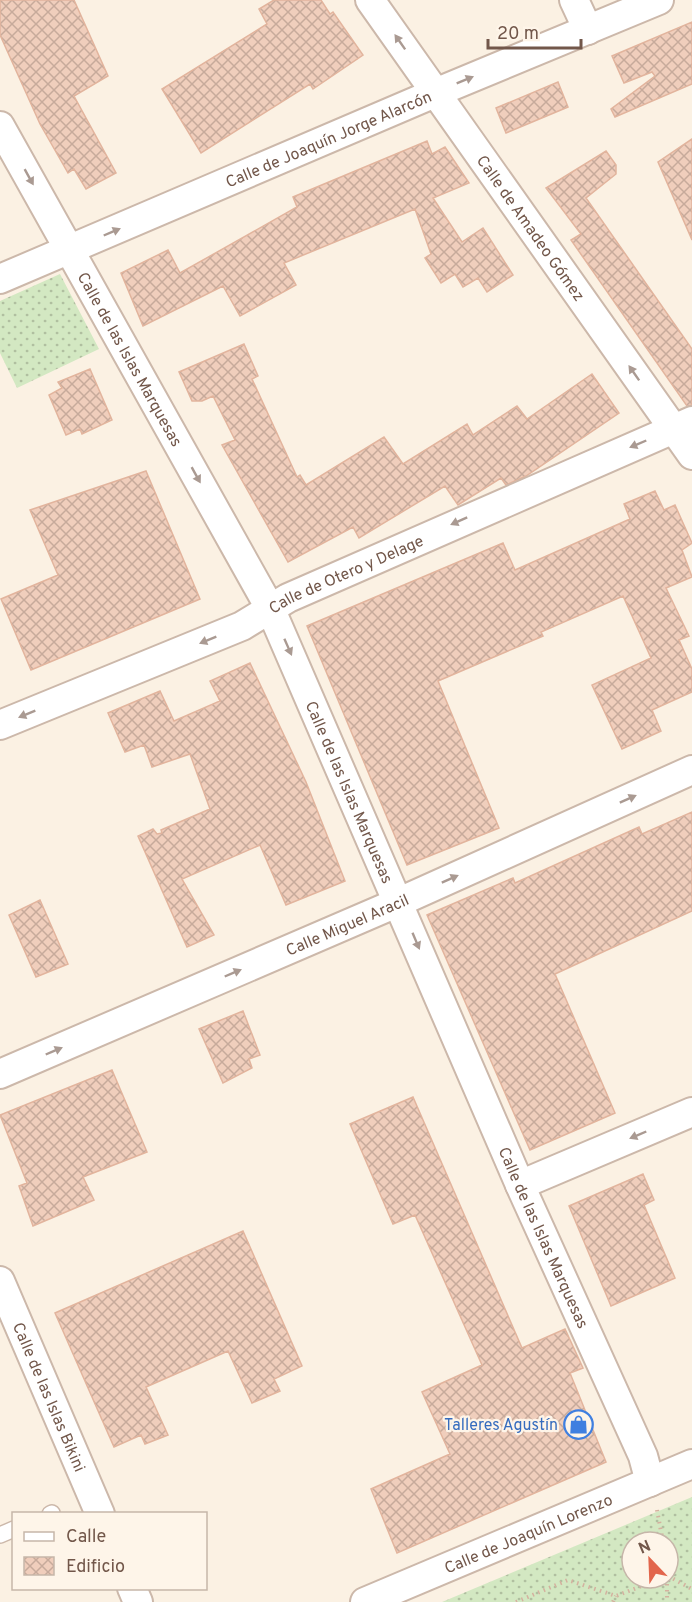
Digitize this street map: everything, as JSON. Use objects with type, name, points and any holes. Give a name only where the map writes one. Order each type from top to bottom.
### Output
[{"type":"street","name":"Calle de Amadeo Gómez","points":[[370,0],[435,93],[683,425],[692,455]]},
{"type":"street","points":[[574,0],[588,30]]},
{"type":"street","name":"Calle de Joaquín Jorge Alarcón","points":[[0,279],[659,0]]},
{"type":"street","name":"Calle de las Islas Marquesas","points":[[0,126],[272,610],[520,1185],[643,1456],[650,1482]]},
{"type":"street","name":"Calle de Otero y Delage","points":[[0,725],[242,626],[272,610],[288,598],[683,425]]},
{"type":"street","name":"Calle Miguel Aracil","points":[[0,1074],[399,902],[692,770]]},
{"type":"street","points":[[520,1185],[692,1112]]},
{"type":"street","name":"Calle de las Islas Bikini","points":[[0,1281],[99,1512]]},
{"type":"street","name":"Calle de Joaquín Lorenzo","points":[[365,1602],[692,1464]]},
{"type":"path","points":[[516,1602],[568,1580],[616,1596],[631,1590]]},
{"type":"path","points":[[614,1602],[616,1596]]},
{"type":"green space","points":[[60,274],[99,349],[17,388],[0,353],[0,301]]},
{"type":"green space","points":[[692,1497],[692,1602],[442,1602]]},
{"type":"building","points":[[0,0],[74,0],[108,76],[74,96],[116,173],[86,189],[74,169],[68,173],[40,124],[0,35]]},
{"type":"building","points":[[274,0],[321,0],[330,14],[333,12],[363,55],[313,89],[310,84],[201,153],[162,89],[267,24],[259,9]]},
{"type":"building","points":[[692,22],[692,84],[615,117],[611,109],[655,76],[652,72],[624,83],[612,56]]},
{"type":"building","points":[[558,82],[568,107],[506,133],[496,108]]},
{"type":"building","points":[[692,139],[692,240],[658,162]]},
{"type":"building","points":[[427,141],[432,154],[445,147],[469,183],[433,198],[462,242],[483,228],[513,275],[487,292],[478,278],[463,287],[455,274],[441,283],[425,258],[431,254],[415,209],[284,263],[296,285],[240,316],[223,286],[143,326],[121,273],[168,250],[180,273],[297,207],[293,197]]},
{"type":"building","points":[[606,151],[616,165],[616,174],[586,198],[692,349],[692,405],[687,406],[571,240],[581,234],[546,188]]},
{"type":"building","points":[[244,344],[258,376],[252,379],[297,477],[300,475],[306,485],[384,437],[403,464],[467,424],[473,435],[517,406],[527,419],[592,374],[619,413],[526,476],[506,485],[501,478],[458,505],[445,486],[359,538],[353,527],[288,562],[222,445],[235,440],[213,396],[202,401],[192,401],[179,372]]},
{"type":"building","points":[[90,369],[112,420],[82,434],[80,429],[66,435],[49,395],[62,388],[58,382]]},
{"type":"building","points":[[146,471],[200,599],[31,670],[1,599],[58,575],[30,510]]},
{"type":"building","points":[[655,491],[664,510],[675,505],[692,543],[682,550],[692,577],[666,588],[689,636],[679,640],[692,669],[692,692],[652,710],[661,731],[622,749],[592,685],[651,658],[623,596],[541,632],[543,636],[438,681],[499,828],[407,865],[307,626],[503,543],[515,570],[630,519],[624,504]]},
{"type":"building","points":[[250,663],[306,782],[345,881],[286,905],[260,845],[182,879],[214,935],[187,947],[138,836],[153,829],[157,834],[162,833],[161,830],[210,809],[190,754],[152,767],[144,745],[125,752],[108,713],[160,691],[174,721],[220,701],[210,681]]},
{"type":"building","points":[[692,812],[692,911],[555,974],[615,1113],[530,1150],[427,915],[513,878],[515,883],[639,827],[642,834]]},
{"type":"building","points":[[40,900],[68,964],[36,977],[9,915]]},
{"type":"building","points":[[243,1011],[260,1055],[249,1059],[252,1068],[223,1083],[199,1029]]},
{"type":"building","points":[[112,1070],[147,1152],[83,1177],[94,1200],[33,1226],[19,1186],[27,1183],[0,1115]]},
{"type":"building","points":[[413,1097],[522,1348],[565,1329],[583,1368],[570,1373],[606,1462],[397,1553],[371,1489],[450,1454],[422,1392],[482,1365],[415,1215],[393,1224],[350,1124]]},
{"type":"building","points":[[643,1174],[654,1200],[644,1205],[675,1278],[611,1306],[569,1206]]},
{"type":"building","points":[[243,1231],[302,1366],[274,1379],[280,1391],[252,1403],[228,1351],[146,1387],[168,1435],[145,1444],[141,1435],[114,1447],[55,1313]]},
{"type":"place","name":"Talleres Agustín","points":[[579,1424]]}]
